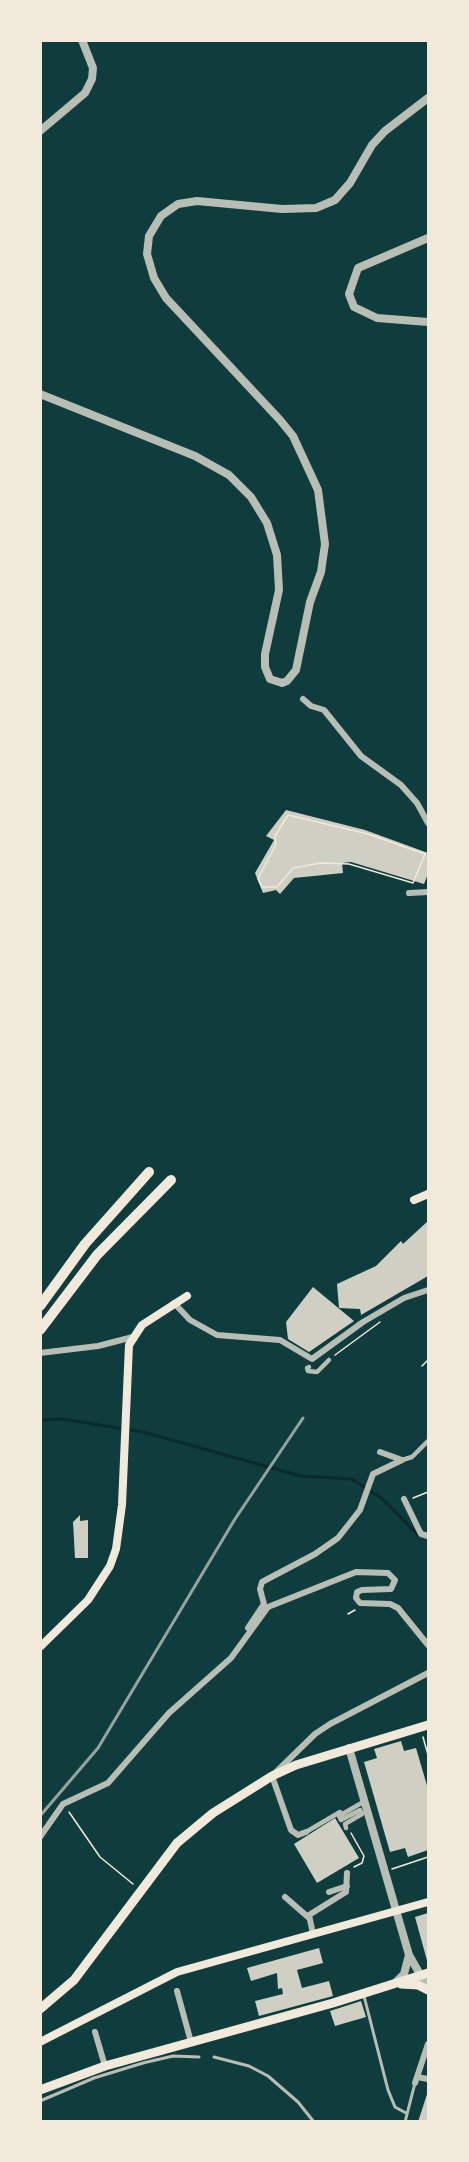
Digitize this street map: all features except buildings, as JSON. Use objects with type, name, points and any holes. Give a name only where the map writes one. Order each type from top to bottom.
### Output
[{"type":"highway","points":[[40,1306],[85,1244],[149,1172]]},
{"type":"highway","points":[[43,1327],[97,1256],[171,1180]]},
{"type":"main road","points":[[414,1200],[429,1194]]},
{"type":"main road","points":[[40,1647],[78,1612],[100,1583],[116,1549],[122,1505],[126,1355],[133,1337],[142,1325],[186,1296]]},
{"type":"main road","points":[[40,2009],[74,1980],[177,1843],[190,1831],[272,1776],[314,1759],[424,1726]]},
{"type":"main road","points":[[40,2042],[177,1972],[429,1902]]},
{"type":"main road","points":[[390,1986],[427,1981]]},
{"type":"main road","points":[[40,2090],[105,2066],[390,1986],[427,1981]]},
{"type":"street","points":[[40,131],[85,93],[92,80],[93,68],[82,40]]},
{"type":"street","points":[[40,394],[195,456],[230,475],[251,497],[267,523],[277,555],[279,590],[265,654],[265,667],[270,679],[282,683],[287,681],[296,670],[325,544],[318,490],[293,436],[166,298],[154,278],[147,254],[149,236],[161,216],[178,204],[197,201],[282,209],[316,208],[335,200],[351,183],[372,145],[385,130],[429,98]]},
{"type":"street","points":[[429,238],[358,268],[349,294],[354,307],[376,318],[429,322]]},
{"type":"street","points":[[303,699],[311,706],[324,710],[361,756],[401,785],[417,803],[429,823]]},
{"type":"street","points":[[409,893],[429,892]]},
{"type":"street","points":[[174,1303],[190,1320],[217,1335],[280,1340],[312,1359],[363,1322],[404,1298],[429,1290]]},
{"type":"street","points":[[40,1353],[98,1347],[133,1337]]},
{"type":"street","points":[[309,1367],[307,1369],[310,1371],[320,1370],[329,1359]]},
{"type":"street","points":[[237,1649],[238,1643],[264,1604],[260,1589],[262,1582],[315,1554],[338,1538],[355,1518],[364,1499],[369,1479],[376,1471],[412,1457],[429,1441]]},
{"type":"street","points":[[380,1452],[402,1460]]},
{"type":"street","points":[[404,1499],[422,1535],[429,1536]]},
{"type":"street","points":[[40,1837],[63,1804],[99,1790],[108,1783],[169,1713],[231,1658],[268,1607],[278,1602],[356,1572],[388,1573],[395,1580],[389,1591],[357,1592],[356,1598],[360,1603],[390,1604],[402,1611],[429,1645]]},
{"type":"street","points":[[364,1800],[298,1835],[291,1830],[272,1776],[302,1746],[330,1724],[429,1673]]},
{"type":"street","points":[[302,1746],[301,1757],[314,1759]]},
{"type":"street","points":[[349,1748],[409,1955],[427,1981]]},
{"type":"street","points":[[348,1830],[345,1824],[362,1814],[360,1810],[341,1820],[339,1816],[364,1800]]},
{"type":"street","points":[[308,1917],[328,1901],[346,1892],[347,1873]]},
{"type":"street","points":[[328,1892],[347,1886]]},
{"type":"street","points":[[285,1897],[308,1917],[313,1934]]},
{"type":"street","points":[[390,1986],[404,1974],[409,1955]]},
{"type":"street","points":[[177,1991],[191,2042]]},
{"type":"street","points":[[94,2032],[105,2066]]},
{"type":"street","points":[[429,2044],[416,2080],[429,2079]]},
{"type":"lane","points":[[364,1994],[388,2090],[395,2107],[406,2113]]},
{"type":"lane","points":[[40,2101],[94,2078],[142,2063],[173,2056],[199,2056]]},
{"type":"lane","points":[[214,2057],[249,2066],[268,2076],[298,2102],[314,2121]]},
{"type":"lane","points":[[405,2121],[416,2080]]},
{"type":"path","points":[[288,815],[368,834],[425,854],[413,883],[349,864],[321,863],[293,868],[278,887],[262,887],[258,879],[276,844],[275,836],[288,815]]},
{"type":"path","points":[[329,1359],[386,1318]]},
{"type":"path","points":[[422,1366],[429,1360]]},
{"type":"path","points":[[404,1499],[429,1492]]},
{"type":"path","points":[[424,1726],[429,1755]]},
{"type":"path","points":[[63,1804],[100,1857],[142,1890]]},
{"type":"path","points":[[347,1873],[364,1859],[348,1830]]},
{"type":"path","points":[[385,1871],[429,1857]]},
{"type":"waterway","points":[[40,1420],[63,1419],[143,1432],[301,1476],[352,1479],[384,1500],[419,1536]]},
{"type":"railway","points":[[40,1816],[98,1748],[235,1519],[303,1418]]}]
